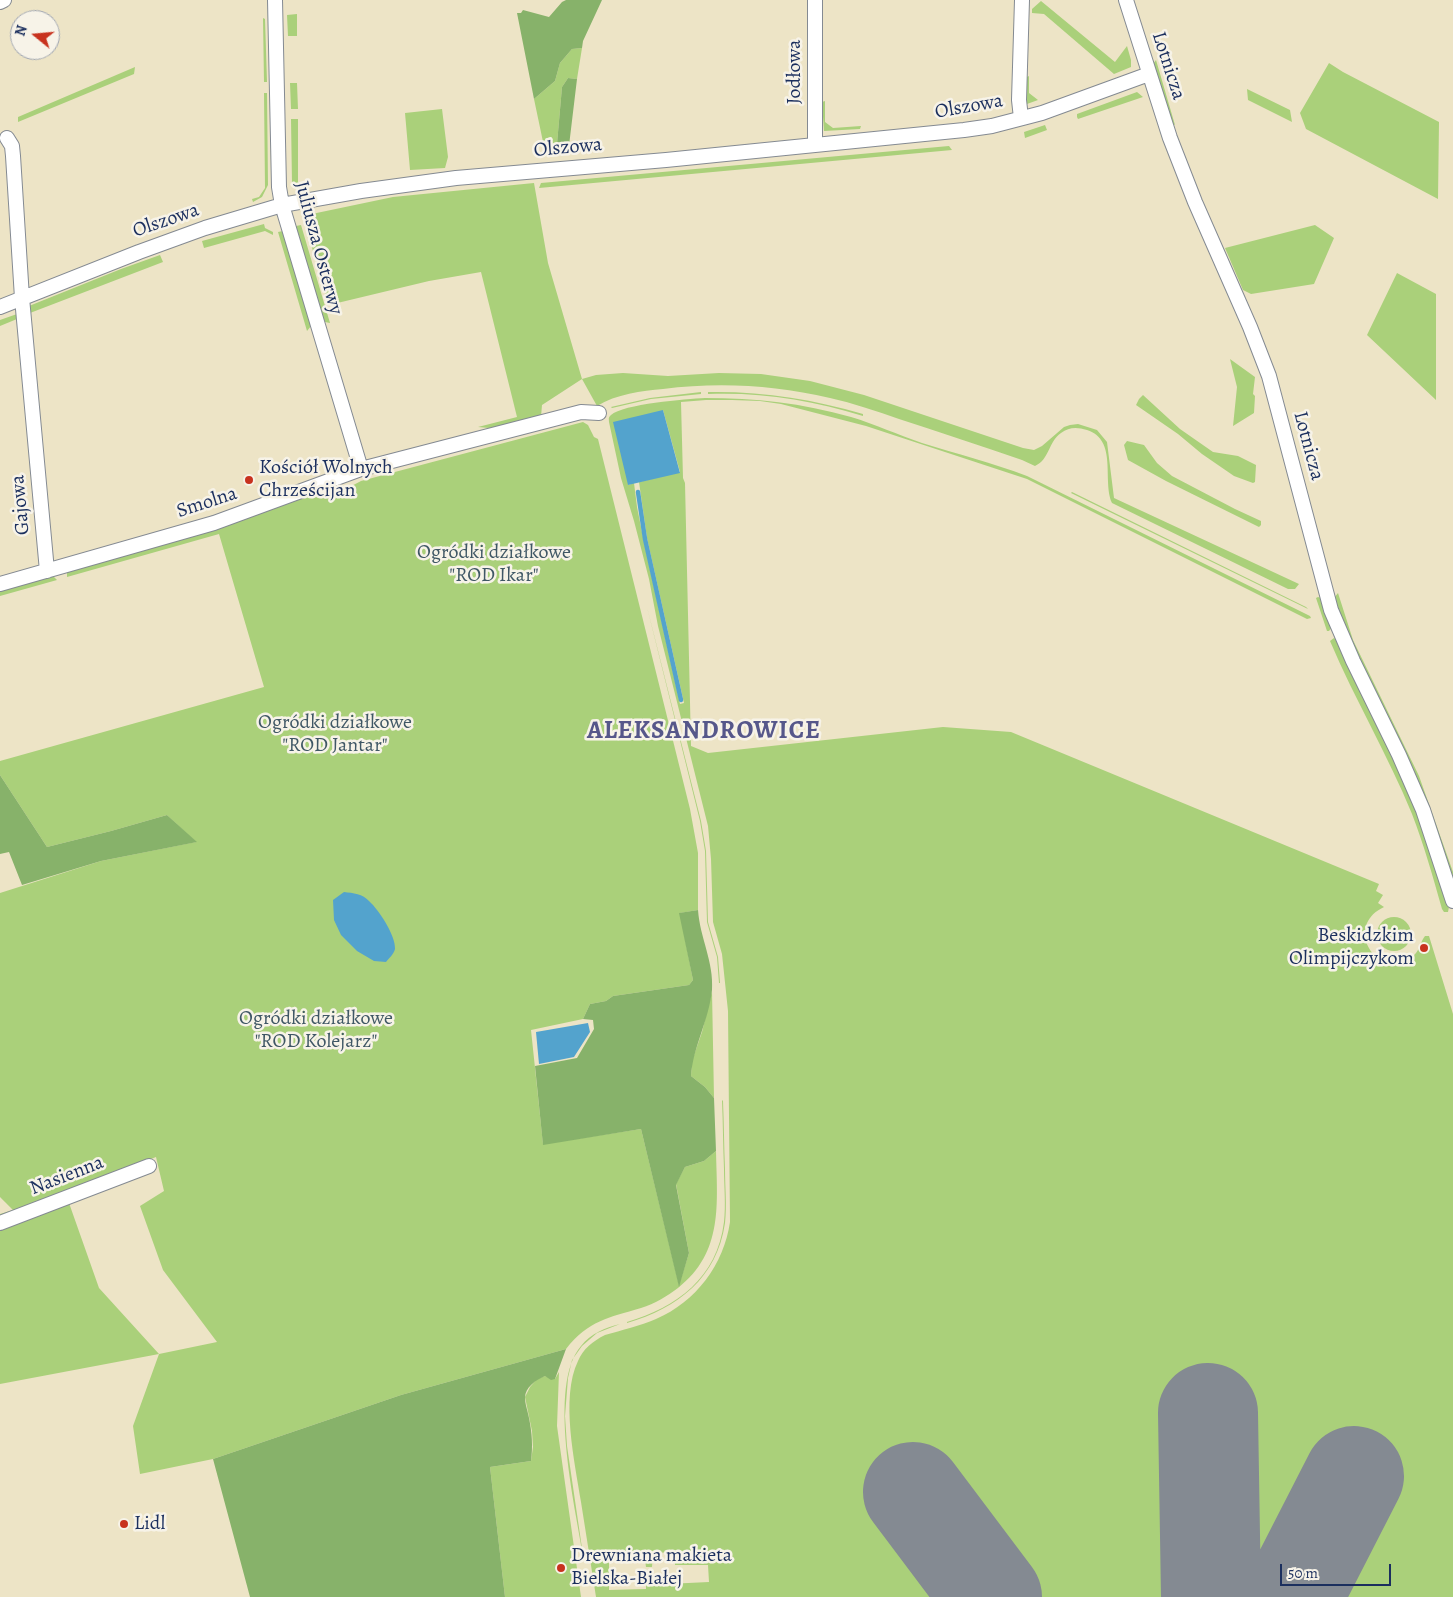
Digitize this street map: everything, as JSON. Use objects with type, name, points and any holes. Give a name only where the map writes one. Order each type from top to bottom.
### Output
[{"type":"street","points":[[0,2],[4,0]]},
{"type":"street","name":"Juliusza Osterwy","points":[[274,0],[279,187],[282,205],[361,469]]},
{"type":"street","name":"Jodłowa","points":[[814,0],[815,145]]},
{"type":"street","points":[[1021,118],[1019,100],[1022,0]]},
{"type":"street","name":"Lotnicza","points":[[1126,0],[1170,138],[1195,202],[1250,326],[1269,376],[1332,610],[1353,661],[1399,755],[1423,810],[1453,901]]},
{"type":"street","name":"Olszowa","points":[[0,307],[205,228],[282,205],[362,191],[456,178],[666,160],[992,126],[1061,107],[1149,74]]},
{"type":"street","name":"Gajowa","points":[[7,138],[12,146],[13,156],[22,298],[47,571]]},
{"type":"street","name":"Smolna","points":[[0,584],[214,523],[361,469],[581,412],[599,413]]},
{"type":"street","name":"Nasienna","points":[[0,1223],[149,1166]]},
{"type":"green space","points":[[566,0],[602,0],[583,41],[582,48],[572,49],[560,63],[555,81],[534,99],[517,13],[521,13],[523,10],[549,17]]},
{"type":"green space","points":[[1041,1],[1115,62],[1127,46],[1131,67],[1114,74],[1044,14],[1032,13],[1032,9]]},
{"type":"green space","points":[[297,14],[297,36],[288,36],[287,15]]},
{"type":"green space","points":[[263,18],[265,19],[267,82],[264,82]]},
{"type":"green space","points":[[582,48],[577,79],[568,78],[562,87],[556,155],[546,156],[534,99],[555,81],[560,63],[572,49]]},
{"type":"green space","points":[[1156,60],[1175,125],[1173,124],[1153,64]]},
{"type":"green space","points":[[1329,63],[1439,122],[1438,199],[1306,129],[1300,113]]},
{"type":"green space","points":[[135,67],[134,74],[18,122],[18,117]]},
{"type":"green space","points":[[1029,76],[1029,93],[1038,100],[1027,104],[1025,100],[1025,78]]},
{"type":"green space","points":[[568,78],[577,79],[568,154],[556,155],[562,87]]},
{"type":"green space","points":[[290,83],[297,83],[298,109],[291,109]]},
{"type":"green space","points":[[1247,89],[1290,110],[1292,122],[1248,100]]},
{"type":"green space","points":[[1137,92],[1143,97],[1078,119],[1077,117],[1077,114]]},
{"type":"green space","points":[[264,93],[267,93],[268,185],[262,197],[253,202],[252,199],[259,197],[265,188]]},
{"type":"green space","points":[[825,101],[825,122],[833,128],[861,126],[860,129],[824,131],[822,102]]},
{"type":"green space","points":[[442,109],[448,157],[445,168],[410,170],[405,113]]},
{"type":"green space","points":[[291,119],[298,119],[298,182],[308,188],[305,189],[297,188],[292,183]]},
{"type":"green space","points":[[1045,125],[1047,130],[1025,138],[1024,132]]},
{"type":"green space","points":[[949,146],[952,150],[539,188],[541,183]]},
{"type":"green space","points":[[534,183],[548,263],[582,379],[542,405],[541,417],[489,428],[478,427],[517,417],[481,272],[429,281],[329,305],[305,224],[307,215],[393,197]]},
{"type":"green space","points":[[264,224],[265,228],[273,232],[273,235],[265,231],[204,248],[202,241]]},
{"type":"green space","points":[[301,225],[330,323],[325,322],[322,314],[296,226]]},
{"type":"green space","points":[[1315,225],[1334,238],[1314,284],[1251,294],[1243,290],[1225,248]]},
{"type":"green space","points":[[283,231],[311,326],[307,331],[278,232]]},
{"type":"green space","points":[[160,255],[163,262],[30,313],[29,306]]},
{"type":"green space","points":[[1397,273],[1436,294],[1436,400],[1367,335]]},
{"type":"green space","points":[[17,314],[28,409],[25,410],[17,319],[0,326],[0,320]]},
{"type":"green space","points":[[1230,359],[1255,377],[1253,394],[1255,396],[1254,413],[1233,426],[1237,387]]},
{"type":"green space","points":[[623,373],[668,376],[719,373],[761,374],[810,381],[864,395],[1034,450],[1042,446],[1064,427],[1078,424],[1097,430],[1107,442],[1114,498],[1299,584],[1295,589],[1288,589],[1112,503],[1109,494],[1106,451],[1103,442],[1097,435],[1087,430],[1073,428],[1061,433],[1044,459],[1035,466],[864,407],[809,394],[746,386],[684,387],[629,394],[597,406],[582,379],[596,375]]},
{"type":"green space","points":[[701,392],[701,394],[651,399],[611,407],[650,398]]},
{"type":"green space","points":[[708,392],[747,393],[806,400],[863,414],[863,416],[806,401],[747,394],[708,394]]},
{"type":"green space","points":[[1143,395],[1180,429],[1213,452],[1238,456],[1256,465],[1255,482],[1253,483],[1234,476],[1136,405]]},
{"type":"green space","points":[[705,398],[760,400],[833,412],[922,443],[1014,471],[1310,616],[1311,618],[1307,619],[1027,479],[866,426],[781,404],[732,400],[681,402],[683,478],[685,483],[691,746],[708,753],[943,727],[1011,732],[1379,884],[1376,891],[1383,895],[1378,903],[1384,907],[1371,917],[1365,929],[1366,941],[1372,952],[1381,960],[1392,964],[1404,962],[1416,953],[1425,936],[1429,936],[1453,1014],[1453,1597],[596,1597],[570,1431],[570,1393],[578,1361],[586,1349],[601,1337],[656,1319],[684,1303],[706,1280],[714,1267],[727,1238],[730,1222],[728,1011],[722,954],[713,922],[708,826],[658,626],[649,579],[621,478],[609,422],[611,415],[628,408]],"holes":[[[663,410],[680,472],[639,482],[647,538],[684,703],[680,704],[644,542],[634,483],[628,485]],[[674,1552],[675,1565],[708,1565],[709,1582],[646,1585],[646,1589],[609,1590],[609,1561],[645,1560],[646,1567],[652,1567],[653,1553]]]},
{"type":"green space","points":[[583,422],[588,425],[594,437],[598,439],[690,809],[698,853],[698,910],[680,913],[693,980],[689,985],[613,996],[606,1001],[590,1004],[583,1019],[531,1030],[543,1144],[641,1129],[679,1285],[689,1253],[676,1184],[685,1167],[704,1161],[716,1151],[717,1208],[711,1243],[693,1274],[670,1294],[641,1308],[600,1321],[574,1339],[566,1349],[401,1395],[213,1459],[140,1474],[133,1426],[159,1354],[217,1342],[163,1270],[140,1206],[164,1191],[156,1157],[0,1218],[0,1214],[13,1210],[0,1197],[0,893],[101,861],[196,842],[167,815],[47,847],[0,775],[0,761],[264,687],[219,534],[67,577],[67,571],[229,524],[334,487],[342,491],[361,481]]},
{"type":"green space","points":[[1127,441],[1144,445],[1157,463],[1172,476],[1261,521],[1261,525],[1259,527],[1128,460],[1124,445]]},
{"type":"green space","points":[[1071,493],[1306,607],[1308,609]]},
{"type":"green space","points":[[53,576],[57,580],[0,596],[0,591]]},
{"type":"green space","points":[[1338,593],[1353,640],[1419,776],[1453,872],[1453,884],[1353,649],[1334,598]]},
{"type":"green space","points":[[1316,598],[1321,598],[1332,627],[1329,631],[1327,631]]},
{"type":"green space","points":[[647,607],[701,821],[706,851],[708,922],[718,957],[720,983],[717,957],[707,922],[705,851],[700,821]]},
{"type":"green space","points":[[1334,638],[1337,640],[1409,794],[1422,826],[1449,907],[1448,912],[1444,912],[1442,909],[1420,837],[1403,792],[1330,641]]},
{"type":"green space","points":[[0,775],[47,847],[167,815],[197,842],[101,861],[22,885],[9,852],[0,854]]},
{"type":"green space","points":[[698,910],[711,970],[712,990],[708,1012],[692,1065],[691,1076],[705,1087],[714,1098],[716,1151],[704,1161],[685,1167],[676,1185],[689,1253],[679,1287],[641,1129],[543,1145],[535,1066],[577,1058],[594,1029],[593,1020],[583,1019],[590,1004],[606,1001],[613,996],[689,985],[693,980],[679,913]]},
{"type":"green space","points":[[1394,917],[1401,918],[1406,922],[1410,927],[1410,941],[1406,946],[1401,950],[1394,951],[1387,950],[1382,946],[1378,941],[1377,934],[1378,927],[1382,922],[1387,918]]},
{"type":"green space","points":[[712,991],[714,1098],[705,1087],[691,1076],[692,1061],[702,1032]]},
{"type":"green space","points":[[722,1100],[726,1216],[721,1242],[713,1260],[704,1275],[692,1288],[678,1299],[692,1287],[713,1259],[720,1242],[725,1216]]},
{"type":"green space","points":[[69,1203],[99,1288],[159,1354],[0,1384],[0,1228]]},
{"type":"green space","points":[[678,1299],[663,1309],[646,1317],[627,1323]]},
{"type":"green space","points":[[620,1324],[597,1333],[578,1352],[585,1341],[594,1334]]},
{"type":"green space","points":[[566,1349],[555,1379],[551,1380],[545,1376],[532,1384],[525,1394],[531,1434],[531,1461],[490,1467],[505,1597],[250,1597],[213,1459],[401,1395]]},
{"type":"green space","points":[[559,1372],[557,1426],[581,1597],[505,1597],[490,1467],[531,1461],[533,1447],[532,1431],[525,1397],[537,1379],[545,1376],[555,1379]]},
{"type":"green space","points":[[568,1378],[565,1416],[566,1388]]},
{"type":"green space","points":[[565,1416],[567,1446],[583,1555],[566,1447]]},
{"type":"water","points":[[663,410],[680,473],[628,485],[613,422]]},
{"type":"water","points":[[344,892],[358,894],[367,899],[386,924],[393,937],[395,949],[386,962],[374,961],[357,951],[341,935],[334,920],[333,900]]},
{"type":"water","points":[[588,1023],[590,1032],[574,1057],[539,1064],[536,1032]]},
{"type":"waterway","points":[[638,492],[645,539],[681,700]]},
{"type":"runway","points":[[1208,1413],[1211,1597]]},
{"type":"runway","points":[[1292,1597],[1354,1476]]},
{"type":"runway","points":[[913,1492],[992,1597]]},
{"type":"place","name":"Kościół Wolnych Chrześcijan","points":[[249,480]]},
{"type":"place","name":"Beskidzkim Olimpijczykom","points":[[1424,948]]},
{"type":"place","name":"Lidl","points":[[124,1524]]},
{"type":"place","name":"Drewniana makieta Bielska-Białej","points":[[561,1568]]},
{"type":"district","name":"ALEKSANDROWICE","points":[[704,732]]},
{"type":"park label","name":"Ogródki działkowe \"ROD Ikar\"","points":[[494,564]]},
{"type":"park label","name":"Ogródki działkowe \"ROD Jantar\"","points":[[335,734]]},
{"type":"park label","name":"Ogródki działkowe \"ROD Kolejarz\"","points":[[316,1030]]}]
